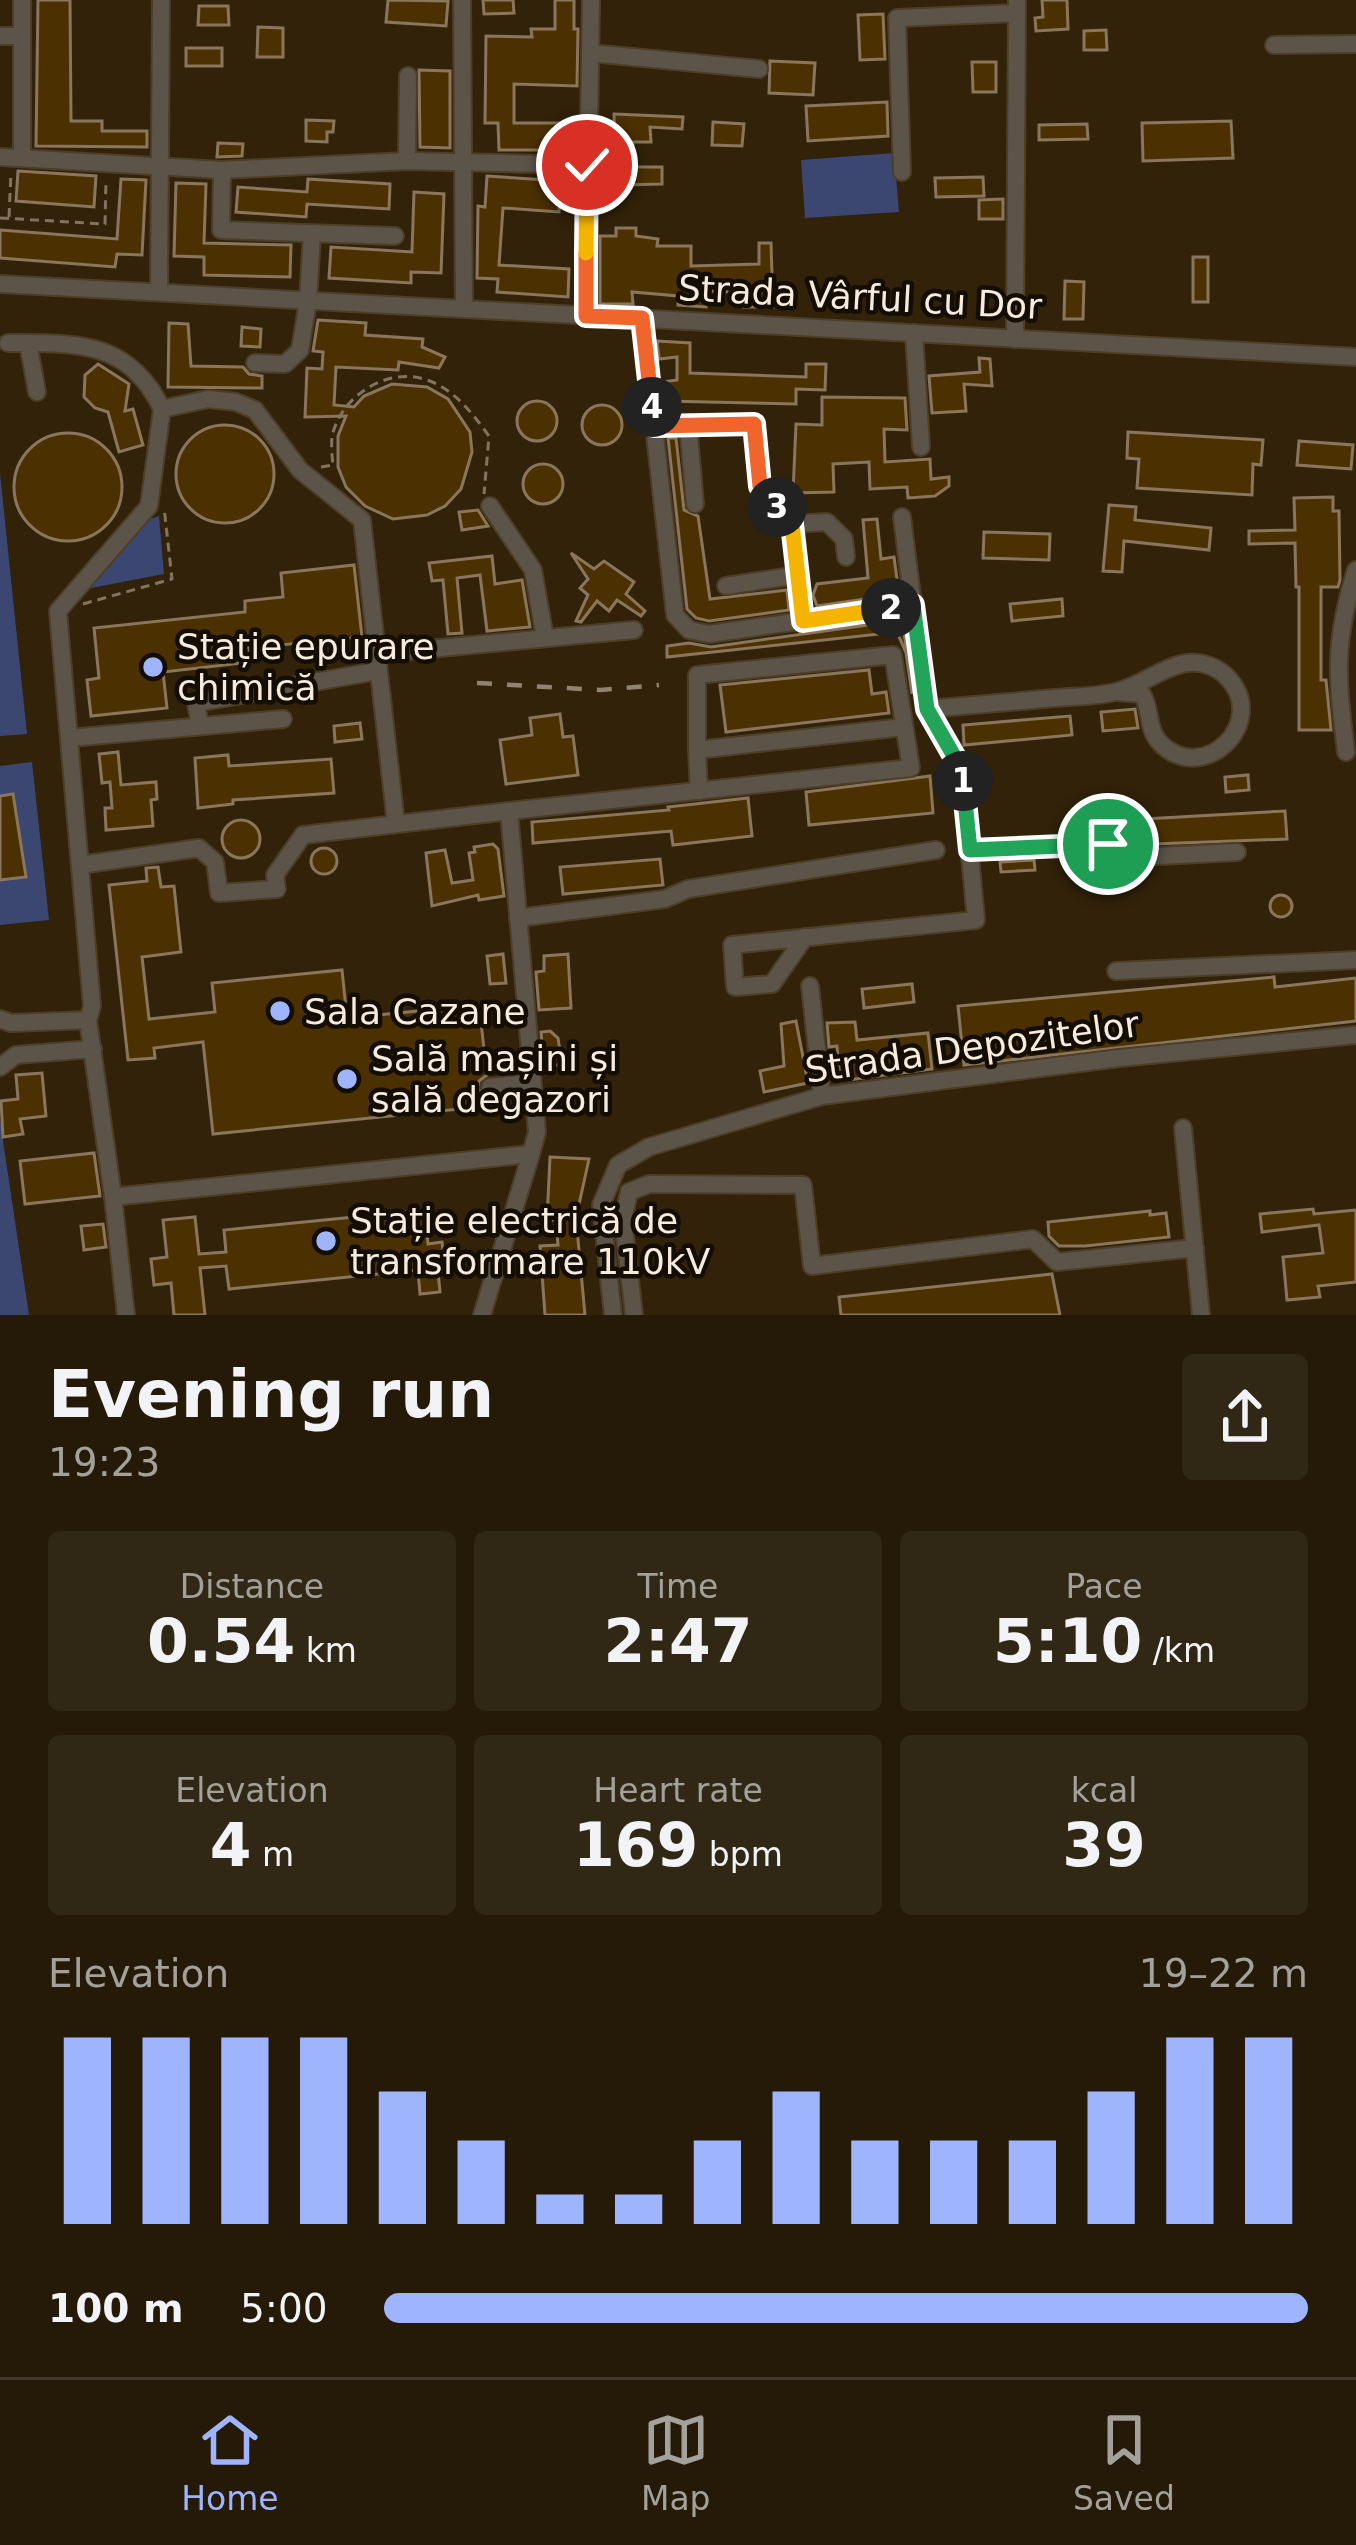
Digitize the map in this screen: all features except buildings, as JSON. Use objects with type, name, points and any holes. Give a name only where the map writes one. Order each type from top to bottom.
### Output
[{"type":"street","points":[[22,0],[11,156],[222,170],[407,161],[587,165]]},
{"type":"street","points":[[159,292],[161,0]]},
{"type":"street","points":[[462,0],[464,309]]},
{"type":"street","points":[[586,316],[590,0]]},
{"type":"street","points":[[902,172],[897,18],[1017,7],[1015,339]]},
{"type":"street","points":[[0,36],[22,36]]},
{"type":"street","points":[[1274,46],[1356,44]]},
{"type":"street","points":[[590,53],[759,69]]},
{"type":"street","points":[[407,161],[408,76]]},
{"type":"street","points":[[222,170],[221,230],[395,236]]},
{"type":"street","points":[[256,363],[286,364],[300,350],[313,234]]},
{"type":"street","name":"Strada Vârful cu Dor","points":[[0,284],[1356,357]]},
{"type":"street","points":[[642,318],[674,615],[689,630],[709,634],[913,605]]},
{"type":"street","points":[[914,333],[921,447]]},
{"type":"street","points":[[8,343],[105,350],[129,362],[154,391],[162,409],[148,506],[58,611],[92,1006],[88,1020],[126,1315]]},
{"type":"street","points":[[28,343],[37,392]]},
{"type":"street","points":[[162,409],[208,400],[236,402],[255,410],[300,470],[362,520],[396,824]]},
{"type":"street","points":[[654,426],[754,424],[760,486],[792,524],[803,621]]},
{"type":"street","points":[[688,425],[694,504]]},
{"type":"street","points":[[490,506],[533,570],[544,638]]},
{"type":"street","points":[[805,937],[772,984],[735,987],[732,945],[805,937],[976,920],[962,770],[927,709],[902,517]]},
{"type":"street","points":[[792,524],[827,522],[844,538],[846,557]]},
{"type":"street","points":[[1346,752],[1338,658],[1340,621],[1356,570]]},
{"type":"street","points":[[726,586],[798,575]]},
{"type":"street","points":[[200,726],[196,703],[376,663],[634,630]]},
{"type":"street","points":[[80,865],[199,848],[215,862],[219,893],[277,889],[275,875],[303,835],[910,768],[893,655],[697,675],[699,791]]},
{"type":"street","points":[[927,709],[1117,692],[1142,694],[1152,732],[1174,754],[1189,758],[1219,751],[1239,727],[1242,711],[1232,681],[1206,664],[1175,666],[1117,692]]},
{"type":"street","points":[[69,737],[283,719]]},
{"type":"street","points":[[697,750],[904,728]]},
{"type":"street","points":[[482,1315],[537,1132],[509,811]]},
{"type":"street","points":[[970,850],[1108,844],[1119,858],[1237,852]]},
{"type":"street","points":[[518,918],[665,899],[688,890],[936,850]]},
{"type":"street","points":[[1116,971],[1356,960]]},
{"type":"street","points":[[810,986],[822,1096]]},
{"type":"street","points":[[0,1019],[11,1023],[88,1020]]},
{"type":"street","name":"Strada Depozitelor","points":[[613,1315],[601,1205],[618,1165],[650,1147],[822,1096],[1120,1058],[1356,1035]]},
{"type":"street","points":[[0,1067],[16,1055],[93,1049]]},
{"type":"street","points":[[490,1087],[532,1083]]},
{"type":"street","points":[[1183,1128],[1202,1315]]},
{"type":"street","points":[[113,1197],[531,1154]]},
{"type":"street","points":[[634,1315],[623,1220],[629,1192],[649,1184],[803,1185],[812,1266],[1033,1239],[1058,1262],[1195,1248]]},
{"type":"path","points":[[8,218],[11,156]]},
{"type":"path","points":[[0,218],[105,224],[107,161]]},
{"type":"path","points":[[300,470],[332,465],[332,436],[342,411],[361,391],[408,376],[429,380],[450,392],[489,436],[483,493],[490,506]]},
{"type":"path","points":[[58,611],[172,578],[163,495]]},
{"type":"shaded area","points":[[894,153],[899,212],[805,218],[801,160]]},
{"type":"shaded area","points":[[0,473],[27,734],[0,736]]},
{"type":"shaded area","points":[[159,516],[164,574],[86,589],[143,521]]},
{"type":"shaded area","points":[[32,762],[49,920],[0,925],[0,766]]},
{"type":"shaded area","points":[[0,1117],[3,1141],[29,1315],[0,1315]]},
{"type":"railway","points":[[477,683],[600,690],[659,685]]},
{"type":"place","name":"Stație epurare chimică","points":[[153,667]]},
{"type":"place","name":"Sala Cazane","points":[[280,1011]]},
{"type":"place","name":"Sală mașini și sală degazori","points":[[347,1079]]},
{"type":"place","name":"Stație electrică de transformare 110kV","points":[[326,1241]]},
{"type":"route","points":[[587,165],[586,316],[642,318],[654,426],[754,424],[760,486],[792,524],[803,621],[913,605],[927,709],[962,770],[970,850],[1108,844]]}]
